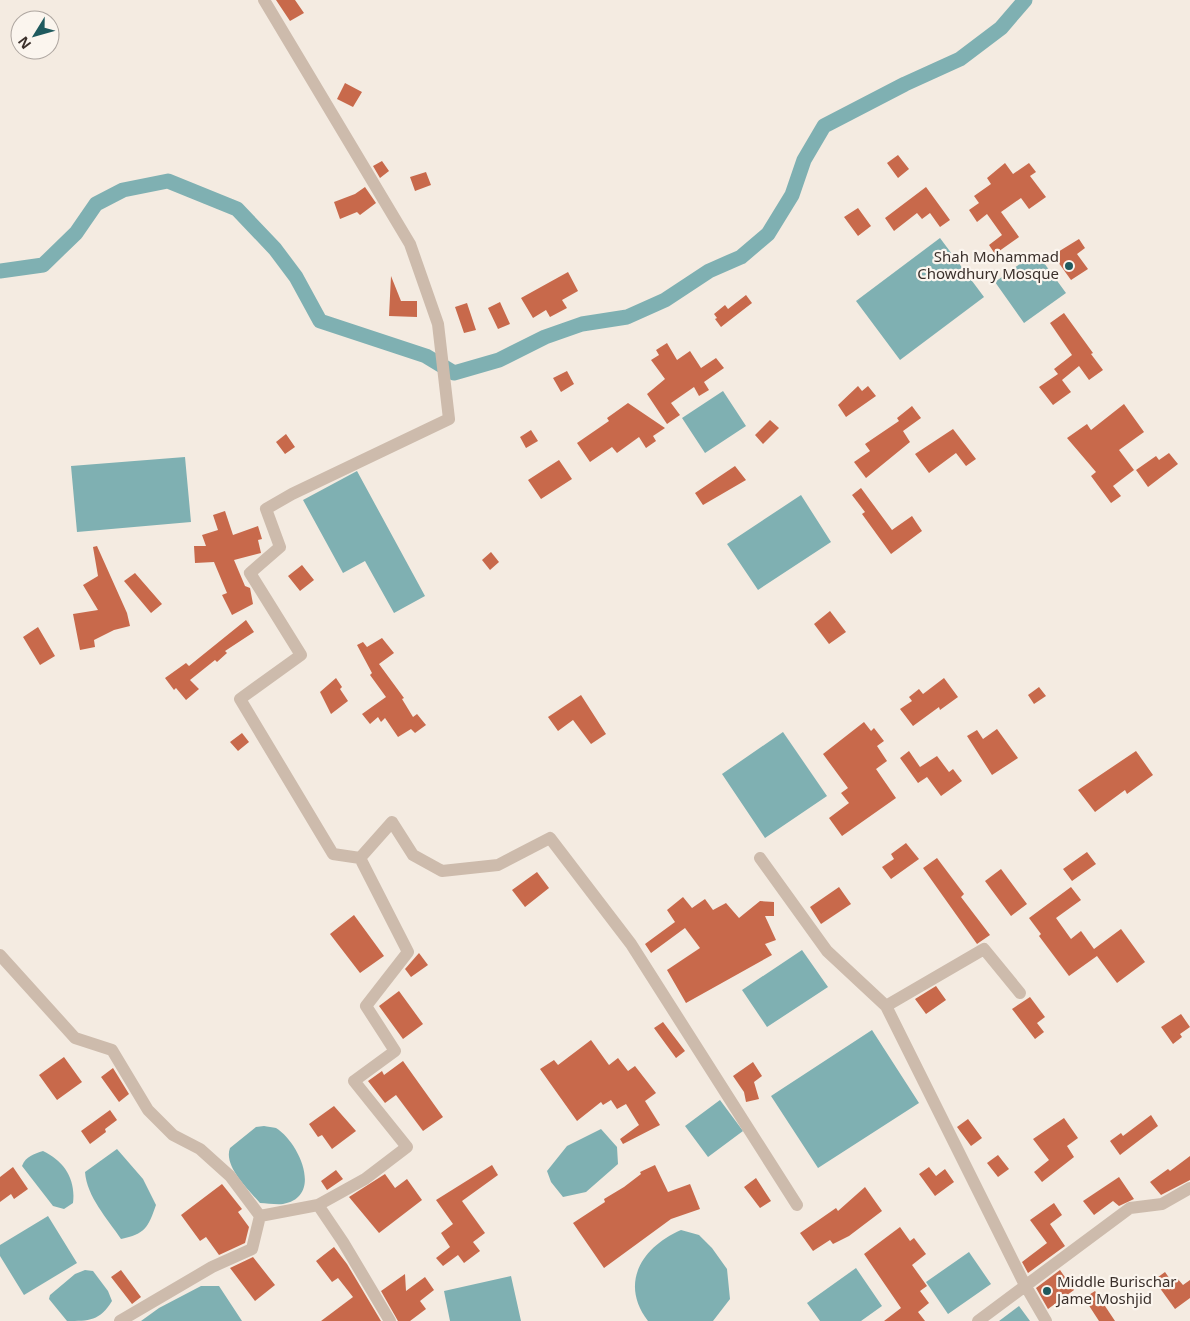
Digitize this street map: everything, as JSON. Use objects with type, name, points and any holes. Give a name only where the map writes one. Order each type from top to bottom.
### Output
[{"type":"street","points":[[264,0],[410,244],[438,324],[445,382],[449,418],[292,494],[266,510],[280,547],[250,573],[301,655],[240,699],[334,854],[360,858]]},
{"type":"street","points":[[360,858],[392,822],[413,855],[442,871],[498,865],[550,838],[631,944],[797,1205]]},
{"type":"street","points":[[260,1216],[318,1205],[365,1179],[407,1147],[354,1082],[395,1051],[366,1006],[408,952],[360,858]]},
{"type":"street","points":[[760,858],[828,951],[886,1006],[1025,1285],[1046,1321]]},
{"type":"street","points":[[886,1006],[984,949],[1020,993]]},
{"type":"street","points":[[0,955],[75,1038],[112,1050],[148,1110],[173,1135],[200,1148],[230,1176],[260,1216]]},
{"type":"street","points":[[978,1321],[1130,1208],[1162,1204],[1190,1188]]},
{"type":"street","points":[[318,1205],[344,1242],[390,1321]]},
{"type":"street","points":[[120,1321],[212,1267],[252,1249],[260,1216]]},
{"type":"water","points":[[940,238],[984,297],[900,360],[856,301]]},
{"type":"water","points":[[1036,252],[1066,293],[1024,323],[995,282]]},
{"type":"water","points":[[723,391],[746,426],[705,453],[682,418]]},
{"type":"water","points":[[185,457],[191,522],[77,532],[71,466]]},
{"type":"water","points":[[357,471],[425,596],[394,613],[365,561],[343,573],[303,500]]},
{"type":"water","points":[[801,495],[831,542],[758,590],[727,544]]},
{"type":"water","points":[[783,732],[827,796],[765,838],[722,774]]},
{"type":"water","points":[[802,950],[828,987],[767,1027],[742,990]]},
{"type":"water","points":[[872,1030],[919,1103],[818,1168],[771,1096]]},
{"type":"water","points":[[720,1100],[743,1131],[708,1157],[685,1126]]},
{"type":"water","points":[[256,1127],[276,1128],[285,1135],[293,1145],[304,1169],[305,1181],[302,1191],[295,1199],[283,1204],[260,1203],[238,1177],[230,1162],[230,1148]]},
{"type":"water","points":[[601,1129],[617,1147],[618,1164],[586,1192],[563,1197],[551,1182],[547,1171],[567,1146]]},
{"type":"water","points":[[117,1149],[143,1179],[156,1205],[148,1225],[141,1232],[121,1239],[94,1199],[85,1172]]},
{"type":"water","points":[[43,1151],[63,1166],[73,1186],[73,1203],[64,1209],[53,1206],[22,1166],[33,1154]]},
{"type":"water","points":[[48,1216],[77,1263],[24,1295],[0,1256],[0,1245]]},
{"type":"water","points":[[681,1230],[699,1235],[712,1248],[727,1269],[730,1299],[713,1321],[648,1321],[639,1307],[635,1293],[635,1280],[639,1268],[655,1246]]},
{"type":"water","points":[[969,1252],[991,1284],[948,1314],[926,1282]]},
{"type":"water","points":[[856,1268],[882,1306],[861,1321],[820,1321],[807,1303]]},
{"type":"water","points":[[85,1270],[93,1271],[108,1291],[112,1301],[108,1308],[98,1316],[82,1321],[67,1321],[49,1299],[50,1295],[75,1274]]},
{"type":"water","points":[[511,1276],[521,1321],[450,1321],[444,1291]]},
{"type":"water","points":[[201,1286],[219,1286],[242,1321],[141,1321],[159,1308]]},
{"type":"water","points":[[1019,1306],[1030,1321],[999,1321]]},
{"type":"building","points":[[276,0],[295,0],[304,13],[290,21]]},
{"type":"building","points":[[345,83],[362,92],[353,107],[337,99]]},
{"type":"building","points":[[898,155],[909,169],[898,178],[887,163]]},
{"type":"building","points":[[382,161],[389,171],[380,178],[373,166]]},
{"type":"building","points":[[1005,163],[1013,174],[1029,163],[1036,172],[1030,176],[1046,197],[1029,209],[1021,198],[1001,212],[1019,237],[995,254],[989,245],[1002,235],[987,214],[977,222],[969,210],[979,203],[974,196],[991,184],[987,178]]},
{"type":"building","points":[[426,172],[431,185],[415,191],[410,177]]},
{"type":"building","points":[[365,187],[376,203],[360,215],[357,212],[340,219],[334,202],[355,194]]},
{"type":"building","points":[[926,187],[950,220],[940,227],[930,213],[922,219],[917,213],[894,231],[885,218]]},
{"type":"building","points":[[858,208],[871,226],[858,236],[844,217]]},
{"type":"building","points":[[1079,239],[1085,248],[1077,254],[1088,269],[1071,280],[1053,255]]},
{"type":"building","points":[[568,272],[578,291],[562,300],[567,308],[550,317],[546,310],[533,318],[521,298]]},
{"type":"building","points":[[391,276],[401,301],[417,301],[417,317],[389,316]]},
{"type":"building","points":[[746,295],[752,303],[721,327],[714,314],[725,305],[728,309]]},
{"type":"building","points":[[500,302],[510,324],[498,329],[488,308]]},
{"type":"building","points":[[467,303],[476,330],[464,333],[455,307]]},
{"type":"building","points":[[1064,313],[1103,370],[1089,380],[1079,366],[1062,380],[1071,392],[1053,405],[1039,387],[1058,374],[1054,369],[1072,355],[1050,323]]},
{"type":"building","points":[[667,343],[677,360],[690,351],[701,368],[716,358],[724,368],[704,382],[709,390],[699,396],[694,387],[671,403],[680,415],[667,424],[647,394],[665,379],[651,360],[659,355],[656,350]]},
{"type":"building","points":[[567,371],[574,384],[561,392],[553,378]]},
{"type":"building","points":[[858,386],[862,391],[868,386],[876,396],[846,417],[838,405]]},
{"type":"building","points":[[628,403],[665,428],[653,436],[656,441],[646,448],[639,437],[617,453],[612,447],[590,462],[577,443],[609,421],[607,418]]},
{"type":"building","points":[[1124,404],[1144,432],[1119,450],[1134,470],[1113,486],[1121,496],[1111,503],[1091,476],[1096,472],[1067,438],[1087,424],[1091,430]]},
{"type":"building","points":[[912,406],[921,418],[903,431],[910,442],[866,478],[854,462],[870,451],[865,444],[899,421],[897,418]]},
{"type":"building","points":[[770,420],[779,428],[763,444],[755,435]]},
{"type":"building","points":[[953,429],[976,459],[966,466],[956,453],[929,473],[915,454]]},
{"type":"building","points":[[531,430],[538,441],[526,448],[520,437]]},
{"type":"building","points":[[286,434],[295,447],[285,454],[276,442]]},
{"type":"building","points":[[1169,453],[1178,464],[1148,487],[1136,470],[1156,456],[1159,460]]},
{"type":"building","points":[[559,460],[572,479],[541,499],[528,480]]},
{"type":"building","points":[[735,466],[746,480],[703,505],[695,493]]},
{"type":"building","points":[[861,488],[892,530],[912,516],[922,531],[891,554],[862,514],[865,512],[852,495]]},
{"type":"building","points":[[225,511],[233,535],[258,526],[262,539],[258,540],[261,553],[234,560],[245,586],[250,588],[253,604],[232,615],[222,595],[227,593],[214,562],[195,563],[194,546],[206,546],[202,535],[218,530],[213,515]]},
{"type":"building","points":[[97,546],[127,613],[130,626],[114,630],[94,640],[95,647],[80,650],[73,614],[98,610],[83,585],[98,576],[93,547]]},
{"type":"building","points":[[491,552],[499,562],[490,570],[482,560]]},
{"type":"building","points":[[302,565],[314,580],[300,591],[288,576]]},
{"type":"building","points":[[135,573],[162,604],[151,613],[124,581]]},
{"type":"building","points":[[830,611],[846,632],[829,644],[814,624]]},
{"type":"building","points":[[246,620],[254,632],[225,651],[227,653],[217,662],[215,660],[190,680],[199,689],[186,700],[176,688],[174,690],[165,678],[186,663],[189,666]]},
{"type":"building","points":[[38,627],[55,656],[40,665],[23,637]]},
{"type":"building","points":[[382,638],[394,653],[379,664],[404,698],[402,699],[413,717],[417,714],[426,725],[415,733],[411,729],[398,737],[385,718],[381,722],[378,717],[370,724],[362,714],[386,697],[370,675],[372,673],[357,645],[363,642],[367,647]]},
{"type":"building","points":[[336,678],[342,687],[340,689],[348,701],[331,714],[320,692]]},
{"type":"building","points":[[944,678],[958,697],[940,710],[939,707],[913,726],[900,709],[912,701],[909,697],[919,689],[923,694]]},
{"type":"building","points":[[1039,687],[1046,696],[1034,704],[1028,695]]},
{"type":"building","points":[[581,695],[606,734],[591,744],[573,720],[558,731],[548,717]]},
{"type":"building","points":[[864,722],[871,731],[874,728],[884,741],[877,746],[887,761],[876,769],[896,798],[842,836],[829,818],[849,803],[841,793],[848,788],[823,754]]},
{"type":"building","points":[[997,729],[1018,758],[992,775],[967,736],[977,730],[983,739]]},
{"type":"building","points":[[242,733],[249,742],[238,751],[230,742]]},
{"type":"building","points":[[909,751],[920,767],[937,756],[949,772],[953,769],[962,781],[941,796],[927,777],[918,783],[900,758]]},
{"type":"building","points":[[1136,751],[1153,775],[1127,794],[1125,790],[1095,812],[1078,790]]},
{"type":"building","points":[[906,843],[919,859],[891,879],[882,867],[894,859],[891,854]]},
{"type":"building","points":[[1087,852],[1096,864],[1072,881],[1063,869]]},
{"type":"building","points":[[937,858],[964,894],[961,897],[990,935],[977,944],[923,868]]},
{"type":"building","points":[[1001,869],[1027,904],[1011,916],[985,881]]},
{"type":"building","points":[[537,872],[549,888],[525,907],[512,890]]},
{"type":"building","points":[[839,887],[851,904],[821,924],[810,907]]},
{"type":"building","points":[[1071,887],[1081,900],[1056,918],[1071,939],[1081,931],[1094,949],[1121,929],[1145,962],[1117,983],[1097,956],[1069,976],[1039,936],[1041,934],[1029,918]]},
{"type":"building","points":[[683,897],[692,908],[705,899],[713,910],[726,903],[739,918],[760,901],[774,902],[774,916],[765,916],[776,940],[765,944],[772,955],[686,1003],[667,970],[700,948],[685,928],[651,953],[645,944],[675,922],[667,910]]},
{"type":"building","points":[[354,915],[384,956],[360,973],[330,934]]},
{"type":"building","points":[[419,953],[428,965],[411,977],[405,969]]},
{"type":"building","points":[[936,986],[946,1000],[926,1014],[915,999]]},
{"type":"building","points":[[399,991],[423,1024],[403,1039],[379,1006]]},
{"type":"building","points":[[1030,997],[1045,1017],[1037,1023],[1044,1032],[1035,1039],[1012,1009]]},
{"type":"building","points":[[1181,1014],[1190,1027],[1180,1034],[1182,1037],[1173,1044],[1161,1027]]},
{"type":"building","points":[[663,1022],[685,1051],[676,1058],[654,1028]]},
{"type":"building","points":[[591,1040],[609,1065],[618,1058],[628,1071],[635,1066],[656,1093],[645,1101],[660,1125],[623,1144],[620,1139],[639,1125],[626,1104],[617,1109],[611,1100],[603,1105],[601,1102],[577,1121],[540,1069],[554,1060],[558,1065]]},
{"type":"building","points":[[64,1057],[82,1082],[57,1100],[39,1075]]},
{"type":"building","points":[[403,1061],[443,1117],[423,1131],[396,1095],[385,1103],[368,1081],[382,1071],[384,1075]]},
{"type":"building","points":[[753,1062],[762,1076],[754,1082],[759,1099],[746,1102],[744,1092],[733,1076]]},
{"type":"building","points":[[113,1068],[129,1094],[119,1102],[101,1077]]},
{"type":"building","points":[[334,1106],[356,1131],[332,1149],[322,1135],[318,1137],[309,1124]]},
{"type":"building","points":[[110,1110],[117,1120],[105,1129],[106,1132],[90,1144],[81,1131]]},
{"type":"building","points":[[1151,1115],[1158,1126],[1120,1155],[1110,1141],[1121,1133],[1123,1136]]},
{"type":"building","points":[[1064,1118],[1078,1138],[1067,1146],[1074,1157],[1042,1182],[1034,1172],[1049,1160],[1033,1139]]},
{"type":"building","points":[[968,1119],[982,1138],[971,1146],[957,1127]]},
{"type":"building","points":[[998,1155],[1009,1169],[998,1177],[987,1163]]},
{"type":"building","points":[[1190,1156],[1190,1180],[1161,1195],[1150,1182],[1168,1169],[1170,1171]]},
{"type":"building","points":[[492,1165],[498,1175],[462,1201],[485,1233],[473,1242],[480,1251],[464,1263],[458,1255],[443,1266],[436,1258],[450,1247],[441,1233],[453,1224],[436,1200]]},
{"type":"building","points":[[655,1165],[668,1192],[690,1184],[700,1209],[671,1219],[604,1268],[573,1223],[605,1202],[604,1199],[624,1187],[641,1174],[640,1172]]},
{"type":"building","points":[[13,1167],[28,1189],[14,1199],[11,1194],[0,1202],[0,1177]]},
{"type":"building","points":[[929,1167],[936,1176],[945,1169],[954,1182],[935,1196],[919,1174]]},
{"type":"building","points":[[336,1170],[343,1179],[327,1190],[321,1181]]},
{"type":"building","points":[[385,1174],[395,1188],[407,1179],[422,1200],[379,1233],[349,1197]]},
{"type":"building","points":[[1119,1177],[1134,1199],[1119,1206],[1113,1201],[1094,1215],[1083,1201]]},
{"type":"building","points":[[756,1178],[771,1201],[760,1208],[744,1187]]},
{"type":"building","points":[[222,1184],[242,1209],[238,1212],[249,1227],[245,1243],[219,1255],[206,1237],[200,1241],[181,1215]]},
{"type":"building","points":[[865,1187],[882,1211],[849,1236],[833,1244],[830,1240],[813,1251],[800,1233],[836,1208],[838,1211]]},
{"type":"building","points":[[1054,1203],[1062,1215],[1050,1224],[1065,1246],[1028,1273],[1022,1262],[1047,1243],[1030,1220]]},
{"type":"building","points":[[900,1227],[910,1241],[914,1238],[926,1254],[912,1265],[927,1286],[920,1291],[929,1303],[918,1312],[925,1321],[884,1321],[901,1308],[864,1254]]},
{"type":"building","points":[[334,1247],[347,1264],[381,1321],[321,1321],[353,1297],[338,1278],[332,1282],[316,1261]]},
{"type":"building","points":[[253,1257],[275,1285],[255,1301],[230,1268]]},
{"type":"building","points":[[121,1270],[141,1297],[132,1304],[111,1277]]},
{"type":"building","points":[[1060,1270],[1074,1290],[1048,1309],[1036,1288]]},
{"type":"building","points":[[1165,1272],[1172,1282],[1177,1278],[1183,1285],[1190,1280],[1190,1298],[1175,1309],[1154,1280]]},
{"type":"building","points":[[405,1274],[406,1291],[425,1277],[434,1290],[420,1301],[426,1309],[410,1321],[398,1321],[381,1291]]},
{"type":"building","points":[[1095,1291],[1115,1321],[1099,1321],[1084,1298]]},
{"type":"waterway","points":[[0,271],[43,265],[76,233],[96,204],[123,190],[168,181],[237,209],[275,249],[296,277],[320,321],[426,356],[454,373],[499,360],[545,337],[582,324],[627,317],[665,300],[709,271],[741,257],[768,234],[792,195],[804,160],[824,126],[905,84],[960,59],[1001,28],[1025,0]]},
{"type":"place","name":"Shah Mohammad Chowdhury Mosque","points":[[1069,266]]},
{"type":"place","name":"Middle Burischar Jame Moshjid","points":[[1047,1291]]}]
